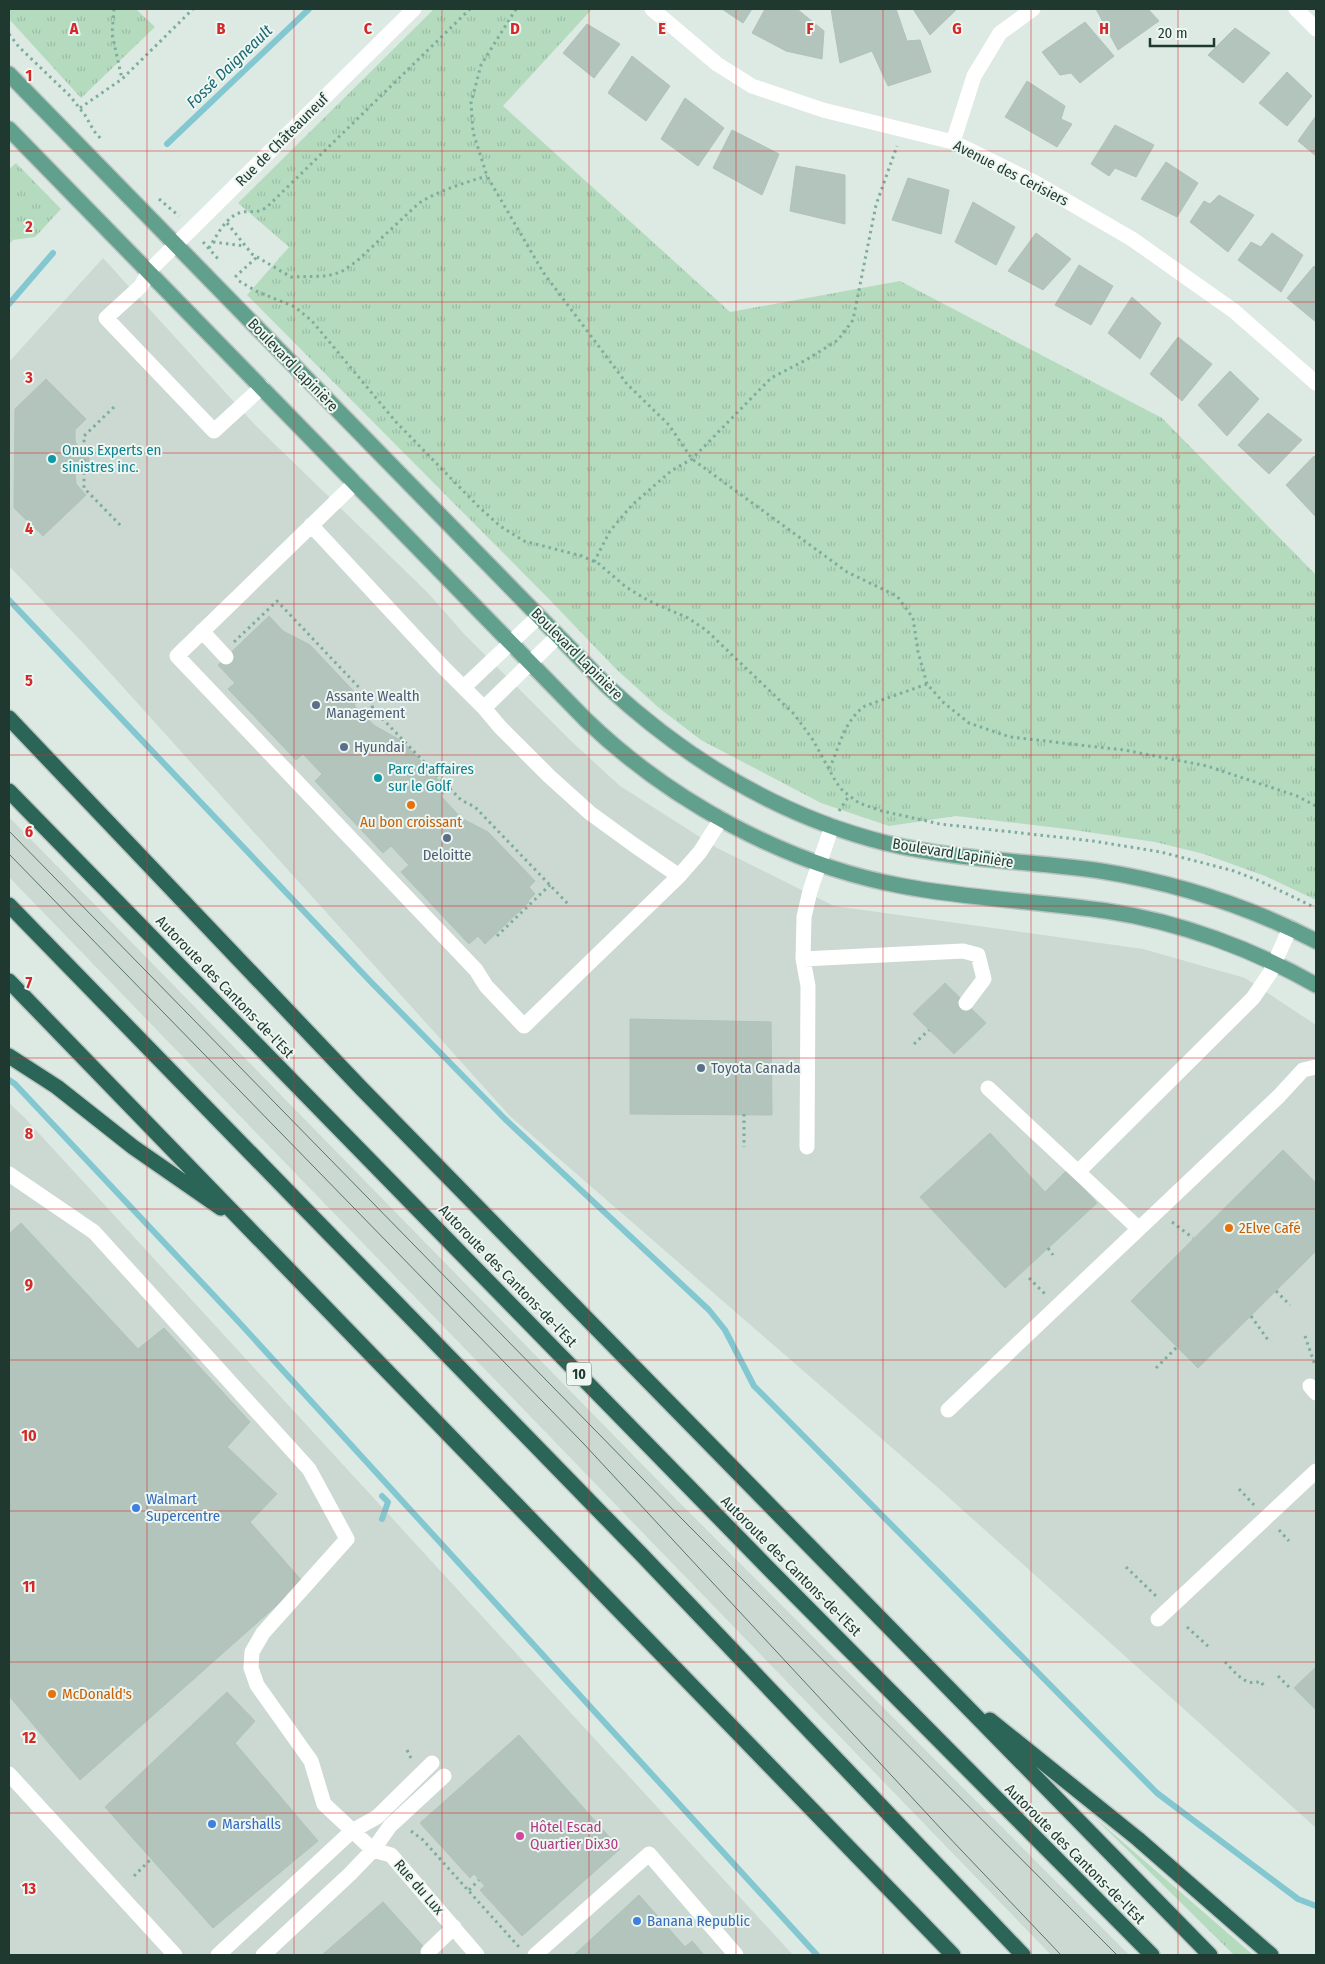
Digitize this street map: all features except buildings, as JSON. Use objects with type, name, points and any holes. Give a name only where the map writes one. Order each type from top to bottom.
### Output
[{"type":"highway","points":[[9,718],[362,1088],[1210,1955]]},
{"type":"highway","name":"Autoroute des Cantons-de-l'Est","points":[[9,791],[774,1574],[1152,1955]]},
{"type":"highway","points":[[9,905],[634,1547],[1023,1955]]},
{"type":"highway","points":[[9,981],[953,1955]]},
{"type":"highway","points":[[9,1056],[57,1087],[133,1147],[250,1228]]},
{"type":"highway","points":[[935,1675],[1138,1839],[1270,1955]]},
{"type":"main road","name":"Boulevard Lapinière","points":[[9,74],[558,636],[622,700],[673,743],[765,798],[834,820],[886,843],[935,853],[1098,871],[1167,884],[1231,903],[1316,941]]},
{"type":"main road","points":[[9,129],[596,729],[631,760],[676,791],[763,840],[820,863],[901,886],[957,895],[1100,910],[1149,920],[1205,936],[1274,964],[1316,985]]},
{"type":"street","name":"Rue de Châteauneuf","points":[[262,387],[214,431],[106,318],[141,286],[149,271],[414,9]]},
{"type":"street","name":"Avenue des Cerisiers","points":[[652,9],[717,64],[752,86],[823,110],[953,142],[1034,182],[1132,239],[1234,311],[1316,383]]},
{"type":"street","points":[[953,142],[974,76],[1000,33],[1033,9]]},
{"type":"street","points":[[1296,9],[1316,28]]},
{"type":"street","points":[[355,483],[177,656],[476,970],[486,986],[524,1026],[679,876],[700,852],[721,818]]},
{"type":"street","points":[[311,525],[436,660],[549,776],[590,812],[679,876]]},
{"type":"street","points":[[464,687],[539,616]]},
{"type":"street","points":[[202,631],[228,652]]},
{"type":"street","points":[[484,708],[558,636]]},
{"type":"street","points":[[806,1147],[808,986],[803,959],[805,908],[834,820]]},
{"type":"street","points":[[1078,1172],[1253,998],[1265,983],[1290,928]]},
{"type":"street","points":[[803,959],[963,951],[978,955],[984,979],[966,1003]]},
{"type":"street","points":[[948,1410],[1279,1096],[1303,1070],[1316,1067]]},
{"type":"street","points":[[988,1088],[1139,1229]]},
{"type":"street","name":"Rue du Lux","points":[[9,1174],[94,1232],[308,1469],[347,1540],[263,1633],[252,1652],[251,1668],[257,1685],[311,1761],[324,1804],[373,1850],[391,1855],[477,1955]]},
{"type":"street","points":[[1158,1619],[1316,1470]]},
{"type":"street","points":[[218,1955],[352,1831],[377,1817],[432,1763]]},
{"type":"street","points":[[9,1774],[175,1955]]},
{"type":"street","points":[[263,1955],[350,1874],[373,1850],[390,1826],[444,1776]]},
{"type":"street","points":[[529,1953],[649,1854],[736,1955]]},
{"type":"street","points":[[428,1952],[454,1927]]},
{"type":"path","points":[[114,9],[112,34],[122,78]]},
{"type":"path","points":[[80,108],[122,78],[193,9]]},
{"type":"path","name":"Rue de Châteauneuf","points":[[220,262],[208,248],[227,223],[237,214],[259,212],[269,205],[470,9]]},
{"type":"path","points":[[516,9],[481,65],[471,103],[473,132],[487,176],[543,272],[627,384],[669,425],[692,458],[847,572],[897,596],[913,618],[918,652],[927,684],[944,703],[969,723],[1010,737],[1124,750],[1207,766],[1297,796],[1316,806]]},
{"type":"path","points":[[9,34],[80,108],[94,131],[106,145]]},
{"type":"path","points":[[594,562],[610,531],[626,512],[661,479],[692,458],[771,378],[838,340],[853,320],[876,205],[903,129]]},
{"type":"path","points":[[227,223],[257,257],[291,277],[327,276],[341,272],[357,262],[419,203],[465,182],[487,176]]},
{"type":"path","points":[[153,193],[176,213]]},
{"type":"path","points":[[212,242],[246,246]]},
{"type":"path","points":[[235,277],[257,257]]},
{"type":"path","name":"Boulevard Lapinière","points":[[229,272],[246,286],[295,307],[312,321],[396,422],[500,526],[524,541],[570,551],[594,562],[649,601],[688,618],[706,630],[794,714],[812,740],[836,782],[859,803],[882,812],[940,824],[1093,841],[1161,852],[1234,871],[1260,881],[1316,908]]},
{"type":"path","points":[[114,407],[84,436],[84,488],[123,528]]},
{"type":"path","points":[[228,652],[277,601],[370,699],[373,708],[410,748],[461,800],[475,807],[570,906]]},
{"type":"path","points":[[828,768],[831,765],[847,725],[857,712],[865,706],[927,684]]},
{"type":"path","points":[[365,717],[373,708]]},
{"type":"path","points":[[834,820],[850,796]]},
{"type":"path","points":[[497,936],[550,886]]},
{"type":"path","points":[[914,1044],[929,1030]]},
{"type":"path","points":[[744,1114],[744,1147]]},
{"type":"path","points":[[1158,1211],[1193,1238]]},
{"type":"path","points":[[1048,1248],[1053,1255]]},
{"type":"path","points":[[1276,1291],[1290,1305]]},
{"type":"path","points":[[1251,1316],[1268,1340]]},
{"type":"path","points":[[1305,1336],[1316,1365]]},
{"type":"path","points":[[1156,1368],[1177,1347]]},
{"type":"path","points":[[1239,1489],[1256,1506]]},
{"type":"path","points":[[1273,1524],[1289,1540]]},
{"type":"path","points":[[1126,1567],[1156,1597]]},
{"type":"path","points":[[1188,1627],[1210,1648]]},
{"type":"path","points":[[1225,1662],[1245,1680],[1256,1683],[1260,1681],[1266,1688]]},
{"type":"path","points":[[1278,1676],[1291,1689]]},
{"type":"path","points":[[407,1828],[423,1840],[529,1953]]},
{"type":"path","points":[[134,1876],[151,1859]]},
{"type":"path","points":[[469,1890],[479,1880]]},
{"type":"shaded area","points":[[103,258],[255,425],[428,593],[465,635],[571,741],[620,786],[717,848],[834,906],[1143,949],[1245,978],[1316,1025],[1316,1828],[936,1486],[511,1117],[85,645],[9,566],[9,362]]},
{"type":"shaded area","points":[[9,817],[673,1496],[1129,1955],[1051,1955],[9,877]]},
{"type":"shaded area","points":[[9,1103],[23,1116],[793,1955],[9,1955]]},
{"type":"green space","points":[[9,9],[136,9],[155,27],[81,98],[9,19]]},
{"type":"green space","points":[[434,9],[592,9],[503,106],[730,312],[900,281],[1162,418],[1316,575],[1316,900],[1265,876],[1204,854],[1155,842],[956,816],[889,826],[821,803],[701,740],[659,708],[616,669],[247,295],[289,247],[238,203]]},
{"type":"green space","points":[[16,163],[61,209],[35,237],[13,240],[9,244],[9,169]]},
{"type":"green space","points":[[1095,1818],[1253,1955],[1234,1955]]},
{"type":"waterway","name":"Fossé Daigneault","points":[[167,144],[309,9]]},
{"type":"waterway","name":"Fossé Daigneault","points":[[9,304],[53,253]]},
{"type":"waterway","points":[[9,600],[370,981],[505,1119],[709,1310],[725,1330],[754,1386],[1157,1793],[1298,1899],[1316,1906]]},
{"type":"waterway","points":[[9,1080],[15,1084],[236,1319],[817,1955]]},
{"type":"waterway","name":"Fossé Daigneault","points":[[382,1496],[388,1502],[382,1519]]},
{"type":"tram line","points":[[9,831],[683,1520],[1117,1955]]},
{"type":"tram line","points":[[9,854],[583,1443],[943,1831],[1061,1955]]},
{"type":"place","name":"Onus Experts en sinistres inc.","points":[[52,459]]},
{"type":"place","name":"Assante Wealth Management","points":[[316,705]]},
{"type":"place","name":"Hyundai","points":[[344,747]]},
{"type":"place","name":"Parc d'affaires sur le Golf","points":[[378,778]]},
{"type":"place","name":"Au bon croissant","points":[[411,805]]},
{"type":"place","name":"Deloitte","points":[[447,838]]},
{"type":"place","name":"Toyota Canada","points":[[701,1068]]},
{"type":"place","name":"2Elve Café","points":[[1229,1228]]},
{"type":"place","name":"Walmart Supercentre","points":[[136,1508]]},
{"type":"place","name":"McDonald's","points":[[52,1694]]},
{"type":"place","name":"Marshalls","points":[[212,1824]]},
{"type":"place","name":"Hôtel Escad Quartier Dix30","points":[[520,1836]]},
{"type":"place","name":"Banana Republic","points":[[637,1921]]}]
